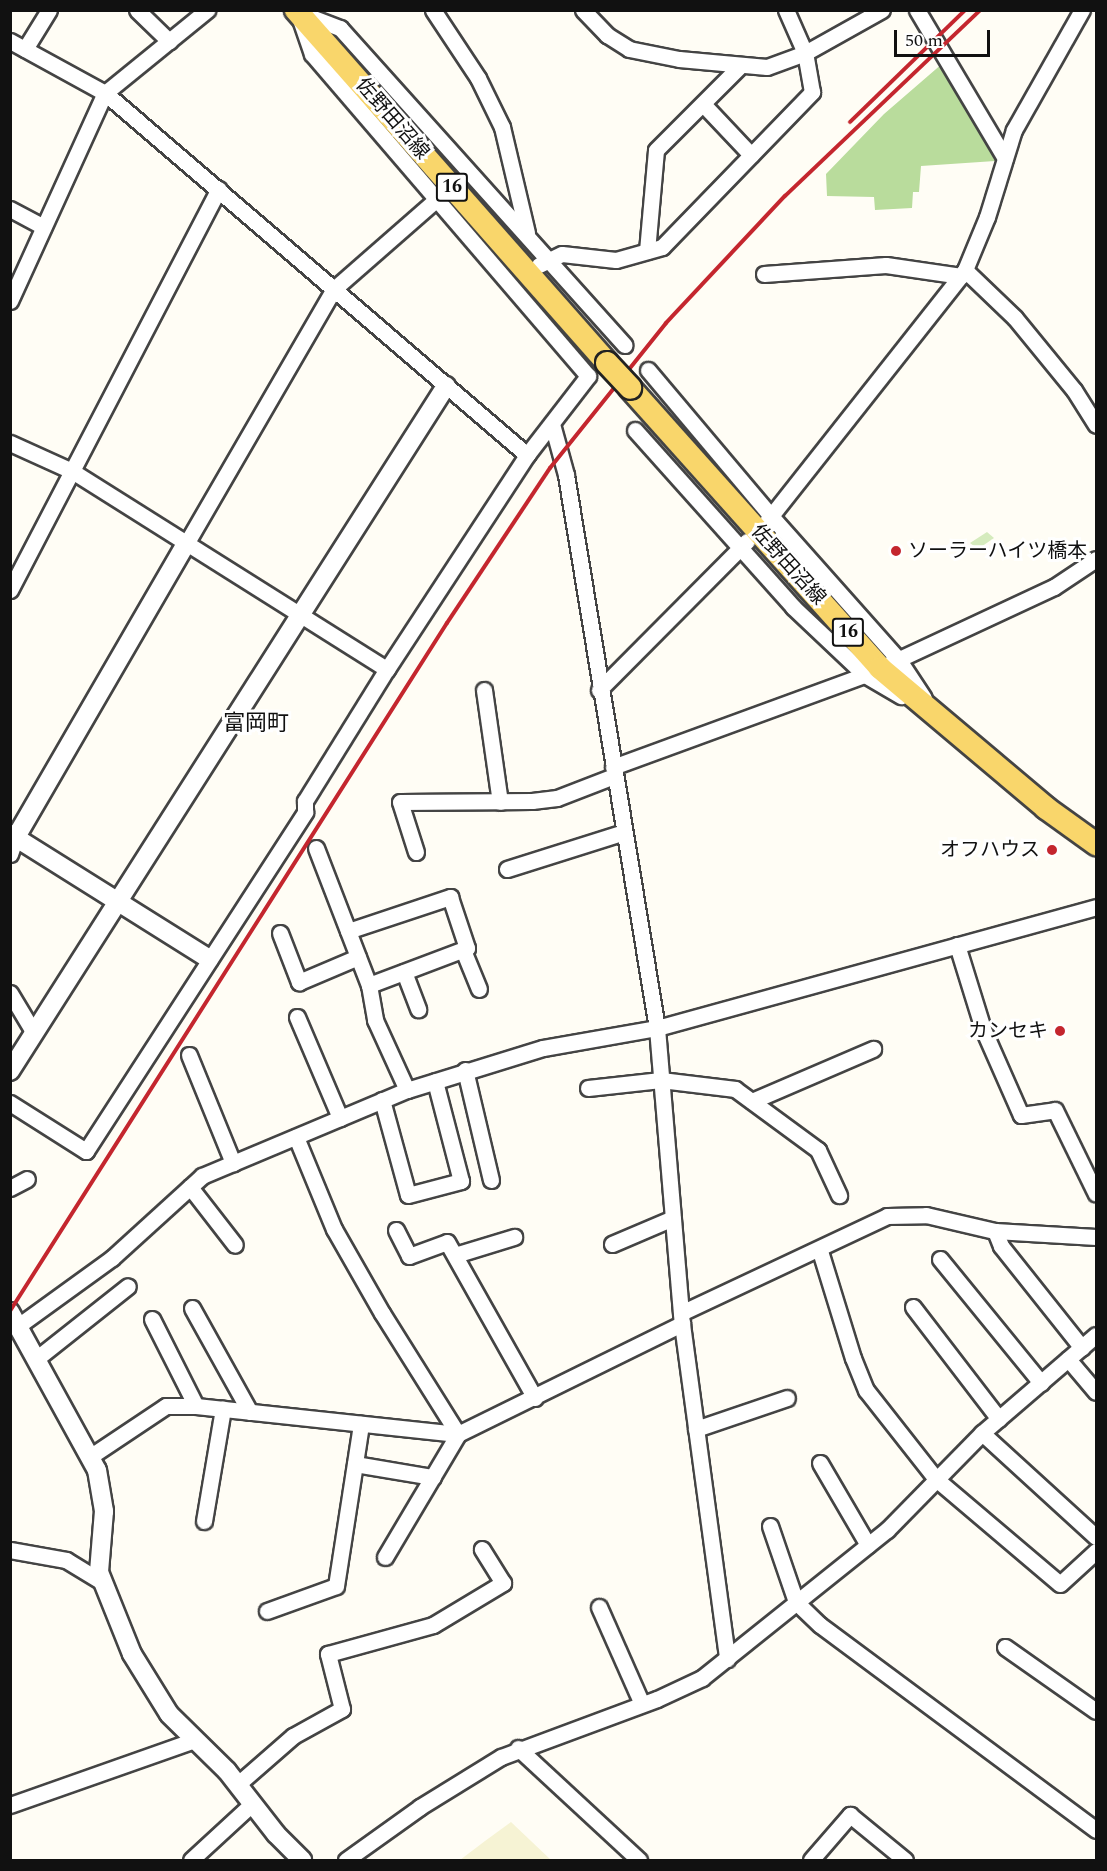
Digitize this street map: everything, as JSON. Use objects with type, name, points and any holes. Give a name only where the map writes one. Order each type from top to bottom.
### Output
[{"type":"main road","name":"佐野田沼線","points":[[297,11],[607,363],[881,667],[935,716],[1046,808],[1096,844]]},
{"type":"street","points":[[25,49],[49,10]]},
{"type":"street","points":[[137,10],[169,41]]},
{"type":"street","points":[[10,301],[105,93],[207,10]]},
{"type":"street","points":[[433,10],[477,78],[502,127],[527,233]]},
{"type":"street","points":[[584,10],[608,35],[629,49],[679,59],[767,67],[804,53],[882,10]]},
{"type":"street","points":[[543,261],[562,254],[616,260],[662,247],[812,92],[804,53],[786,10]]},
{"type":"street","points":[[917,10],[1005,158]]},
{"type":"street","points":[[769,519],[963,273],[1014,130],[1082,10]]},
{"type":"street","points":[[297,11],[340,28],[527,233],[543,261],[624,345]]},
{"type":"street","points":[[10,1103],[86,1151],[305,812],[305,801],[387,669],[527,455],[588,376],[515,286],[312,54],[297,11]]},
{"type":"street","points":[[10,41],[105,93],[527,455]]},
{"type":"street","points":[[647,251],[656,150],[741,65]]},
{"type":"street","points":[[703,104],[751,155]]},
{"type":"street","points":[[10,590],[219,189]]},
{"type":"street","points":[[209,959],[118,901],[12,842],[334,289],[438,198]]},
{"type":"street","points":[[10,209],[44,227]]},
{"type":"street","points":[[764,274],[886,265],[963,273],[1015,318],[1074,390],[1096,425]]},
{"type":"street","points":[[648,370],[769,519],[881,667]]},
{"type":"street","points":[[10,1071],[446,386]]},
{"type":"street","points":[[552,424],[566,475],[599,690],[657,1028],[681,1319],[727,1659]]},
{"type":"street","points":[[635,430],[744,544],[793,607],[881,667]]},
{"type":"street","points":[[10,443],[72,471],[387,669]]},
{"type":"street","points":[[599,690],[744,544]]},
{"type":"street","points":[[416,852],[399,802],[500,802],[557,798],[613,772],[881,667],[1054,587],[1096,559]]},
{"type":"street","points":[[484,690],[500,802]]},
{"type":"street","points":[[507,869],[624,832]]},
{"type":"street","points":[[316,848],[369,985],[375,1020],[407,1090]]},
{"type":"street","points":[[348,931],[450,897],[467,948],[369,985]]},
{"type":"street","points":[[302,1860],[252,1804],[238,1784],[169,1714],[132,1654],[102,1582],[103,1490],[91,1456],[14,1319],[112,1258],[202,1176],[407,1090],[465,1070],[543,1048],[657,1028],[1096,908]]},
{"type":"street","points":[[280,933],[299,982],[358,957]]},
{"type":"street","points":[[957,945],[983,1029],[1021,1114],[1055,1110],[1096,1194]]},
{"type":"street","points":[[463,950],[479,989]]},
{"type":"street","points":[[404,972],[418,1009]]},
{"type":"street","points":[[10,993],[34,1033]]},
{"type":"street","points":[[297,1017],[340,1118]]},
{"type":"street","points":[[752,1101],[873,1049]]},
{"type":"street","points":[[189,1054],[233,1163]]},
{"type":"street","points":[[465,1070],[492,1180]]},
{"type":"street","points":[[588,1088],[661,1080],[735,1089],[818,1150],[839,1195]]},
{"type":"street","points":[[382,1100],[408,1195],[461,1181],[435,1081]]},
{"type":"street","points":[[296,1137],[334,1229],[382,1313],[458,1434]]},
{"type":"street","points":[[10,1188],[27,1179]]},
{"type":"street","points":[[190,1187],[235,1245]]},
{"type":"street","points":[[91,1456],[166,1406],[196,1406],[458,1434],[535,1398],[681,1319],[887,1216],[926,1215],[995,1231],[1096,1237]]},
{"type":"street","points":[[612,1244],[673,1218]]},
{"type":"street","points":[[396,1230],[409,1256],[447,1242],[535,1398]]},
{"type":"street","points":[[995,1231],[1001,1246],[1082,1348]]},
{"type":"street","points":[[455,1255],[514,1237]]},
{"type":"street","points":[[820,1251],[853,1358],[866,1390],[936,1479],[1060,1584],[1096,1551]]},
{"type":"street","points":[[940,1259],[1041,1383]]},
{"type":"street","points":[[36,1359],[128,1286]]},
{"type":"street","points":[[913,1307],[999,1419]]},
{"type":"street","points":[[192,1308],[250,1412]]},
{"type":"street","points":[[152,1319],[196,1406]]},
{"type":"street","points":[[346,1860],[420,1807],[518,1748],[642,1704],[702,1678],[868,1545],[982,1433],[1096,1335]]},
{"type":"street","points":[[1068,1359],[1096,1392]]},
{"type":"street","points":[[696,1429],[787,1398]]},
{"type":"street","points":[[204,1521],[223,1409]]},
{"type":"street","points":[[267,1611],[334,1590],[361,1424]]},
{"type":"street","points":[[982,1433],[1096,1537]]},
{"type":"street","points":[[385,1557],[458,1434]]},
{"type":"street","points":[[355,1464],[433,1477]]},
{"type":"street","points":[[820,1464],[868,1545]]},
{"type":"street","points":[[770,1526],[796,1602],[820,1625],[1096,1830]]},
{"type":"street","points":[[238,1784],[293,1736],[342,1709],[328,1654],[433,1625],[503,1583],[482,1549]]},
{"type":"street","points":[[10,1551],[66,1560],[102,1582]]},
{"type":"street","points":[[599,1607],[642,1704]]},
{"type":"street","points":[[1005,1647],[1096,1711]]},
{"type":"street","points":[[10,1805],[195,1740]]},
{"type":"street","points":[[518,1748],[639,1860]]},
{"type":"street","points":[[191,1860],[252,1804]]},
{"type":"street","points":[[811,1860],[850,1815],[905,1860]]},
{"type":"shaded area","points":[[511,1822],[551,1860],[460,1860],[485,1841]]},
{"type":"green space","points":[[943,63],[996,152],[995,161],[921,166],[919,192],[913,192],[912,208],[875,210],[874,197],[827,196],[826,174],[884,114]]},
{"type":"green space","points":[[987,532],[994,538],[978,549],[970,543]]},
{"type":"railway","points":[[850,122],[965,10]]},
{"type":"railway","points":[[10,1311],[447,623],[550,468],[666,323],[785,196],[980,10]]},
{"type":"place","name":"ソーラーハイツ橋本","points":[[896,551]]},
{"type":"place","name":"オフハウス","points":[[1052,850]]},
{"type":"place","name":"カンセキ","points":[[1060,1031]]},
{"type":"district","name":"富岡町","points":[[256,724]]}]
